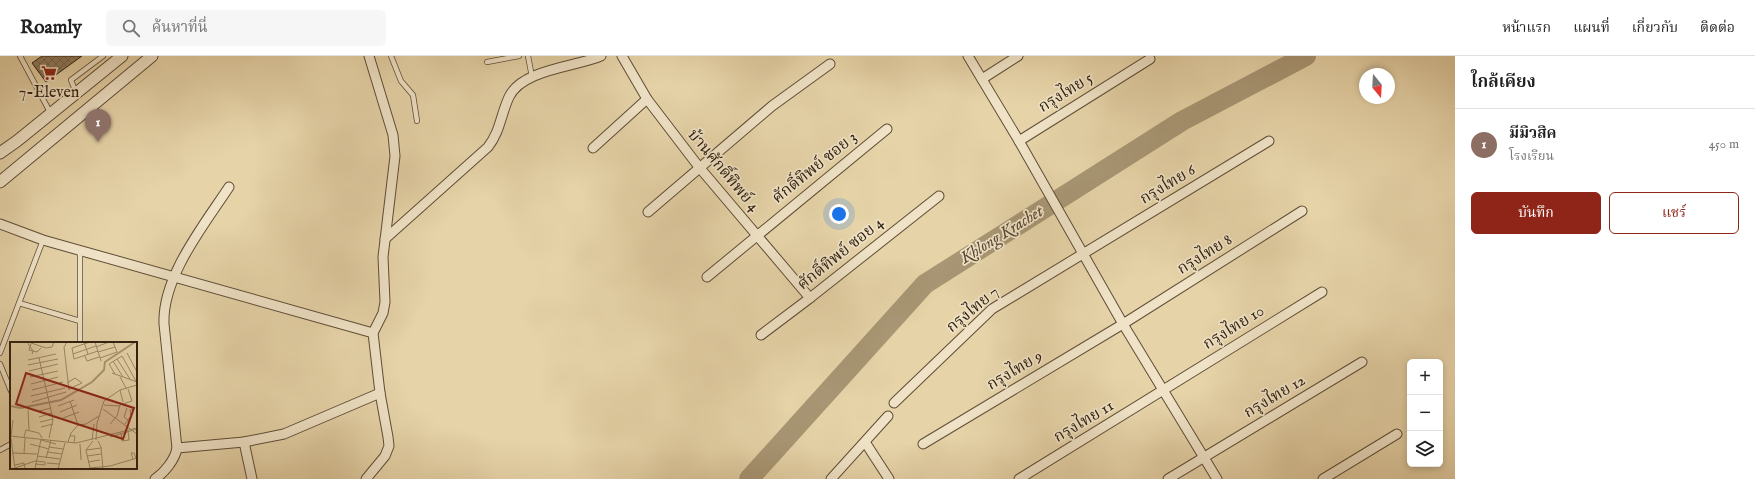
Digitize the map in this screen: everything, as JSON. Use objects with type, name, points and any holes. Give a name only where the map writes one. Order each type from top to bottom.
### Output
[{"type":"street","points":[[0,182],[152,56]]},
{"type":"street","points":[[366,479],[385,456],[388,446],[373,333],[383,313],[385,302],[382,257],[395,156],[393,135],[369,56]]},
{"type":"street","points":[[385,239],[488,147],[494,138],[509,95],[521,83],[536,74],[602,56]]},
{"type":"street","name":"บ้านศักดิ์ทิพย์ 4","points":[[622,56],[647,100],[699,167],[810,298]]},
{"type":"street","points":[[968,56],[1066,223],[1082,255],[1217,479]]},
{"type":"street","points":[[982,79],[1018,56]]},
{"type":"street","points":[[0,153],[51,114],[118,58]]},
{"type":"street","name":"กรุงไทย 5","points":[[1019,141],[1150,59]]},
{"type":"street","points":[[648,212],[772,106],[830,64]]},
{"type":"street","points":[[593,148],[647,100]]},
{"type":"street","name":"ศักดิ์ทิพย์ ซอย 3","points":[[707,277],[757,234],[887,129]]},
{"type":"street","name":"กรุงไทย 6","points":[[1082,255],[1270,141]]},
{"type":"street","points":[[155,479],[162,474],[172,460],[177,448],[164,315],[167,297],[175,276],[192,244],[229,187]]},
{"type":"street","name":"ศักดิ์ทิพย์ ซอย 4","points":[[761,335],[939,196]]},
{"type":"street","name":"กรุงไทย 8","points":[[1123,324],[1302,211]]},
{"type":"street","points":[[0,224],[43,240],[373,333]]},
{"type":"street","name":"กรุงไทย 7","points":[[894,403],[992,310],[1082,255]]},
{"type":"street","name":"กรุงไทย 10","points":[[1164,391],[1232,346],[1322,292]]},
{"type":"street","name":"กรุงไทย 9","points":[[923,444],[1123,324]]},
{"type":"street","name":"กรุงไทย 12","points":[[1168,479],[1362,362]]},
{"type":"street","name":"กรุงไทย 11","points":[[1020,479],[1164,391]]},
{"type":"street","points":[[177,448],[244,442],[284,434],[380,393]]},
{"type":"street","points":[[830,479],[888,416]]},
{"type":"street","points":[[1323,479],[1397,434]]},
{"type":"street","points":[[244,442],[252,479]]},
{"type":"street","points":[[865,442],[889,479]]},
{"type":"lane","points":[[20,56],[51,114]]},
{"type":"lane","points":[[76,93],[71,80],[104,56],[118,58]]},
{"type":"lane","points":[[391,56],[401,81],[413,95],[417,121]]},
{"type":"lane","points":[[487,62],[519,56]]},
{"type":"lane","points":[[528,56],[532,77]]},
{"type":"lane","points":[[0,353],[43,240]]},
{"type":"lane","points":[[80,250],[80,342]]},
{"type":"lane","points":[[19,303],[80,321]]},
{"type":"lane","points":[[0,364],[10,389]]},
{"type":"lane","points":[[0,450],[10,445]]},
{"type":"building","name":"7-Eleven","points":[[42,56],[82,56],[46,82],[32,63]]},
{"type":"waterway","name":"Khlong Krachet","points":[[749,479],[925,284],[1182,121],[1306,56]]},
{"type":"place","name":"7-Eleven","points":[[49,73]]},
{"type":"place","name":"มีมิวสิค","points":[[98,142]]}]
